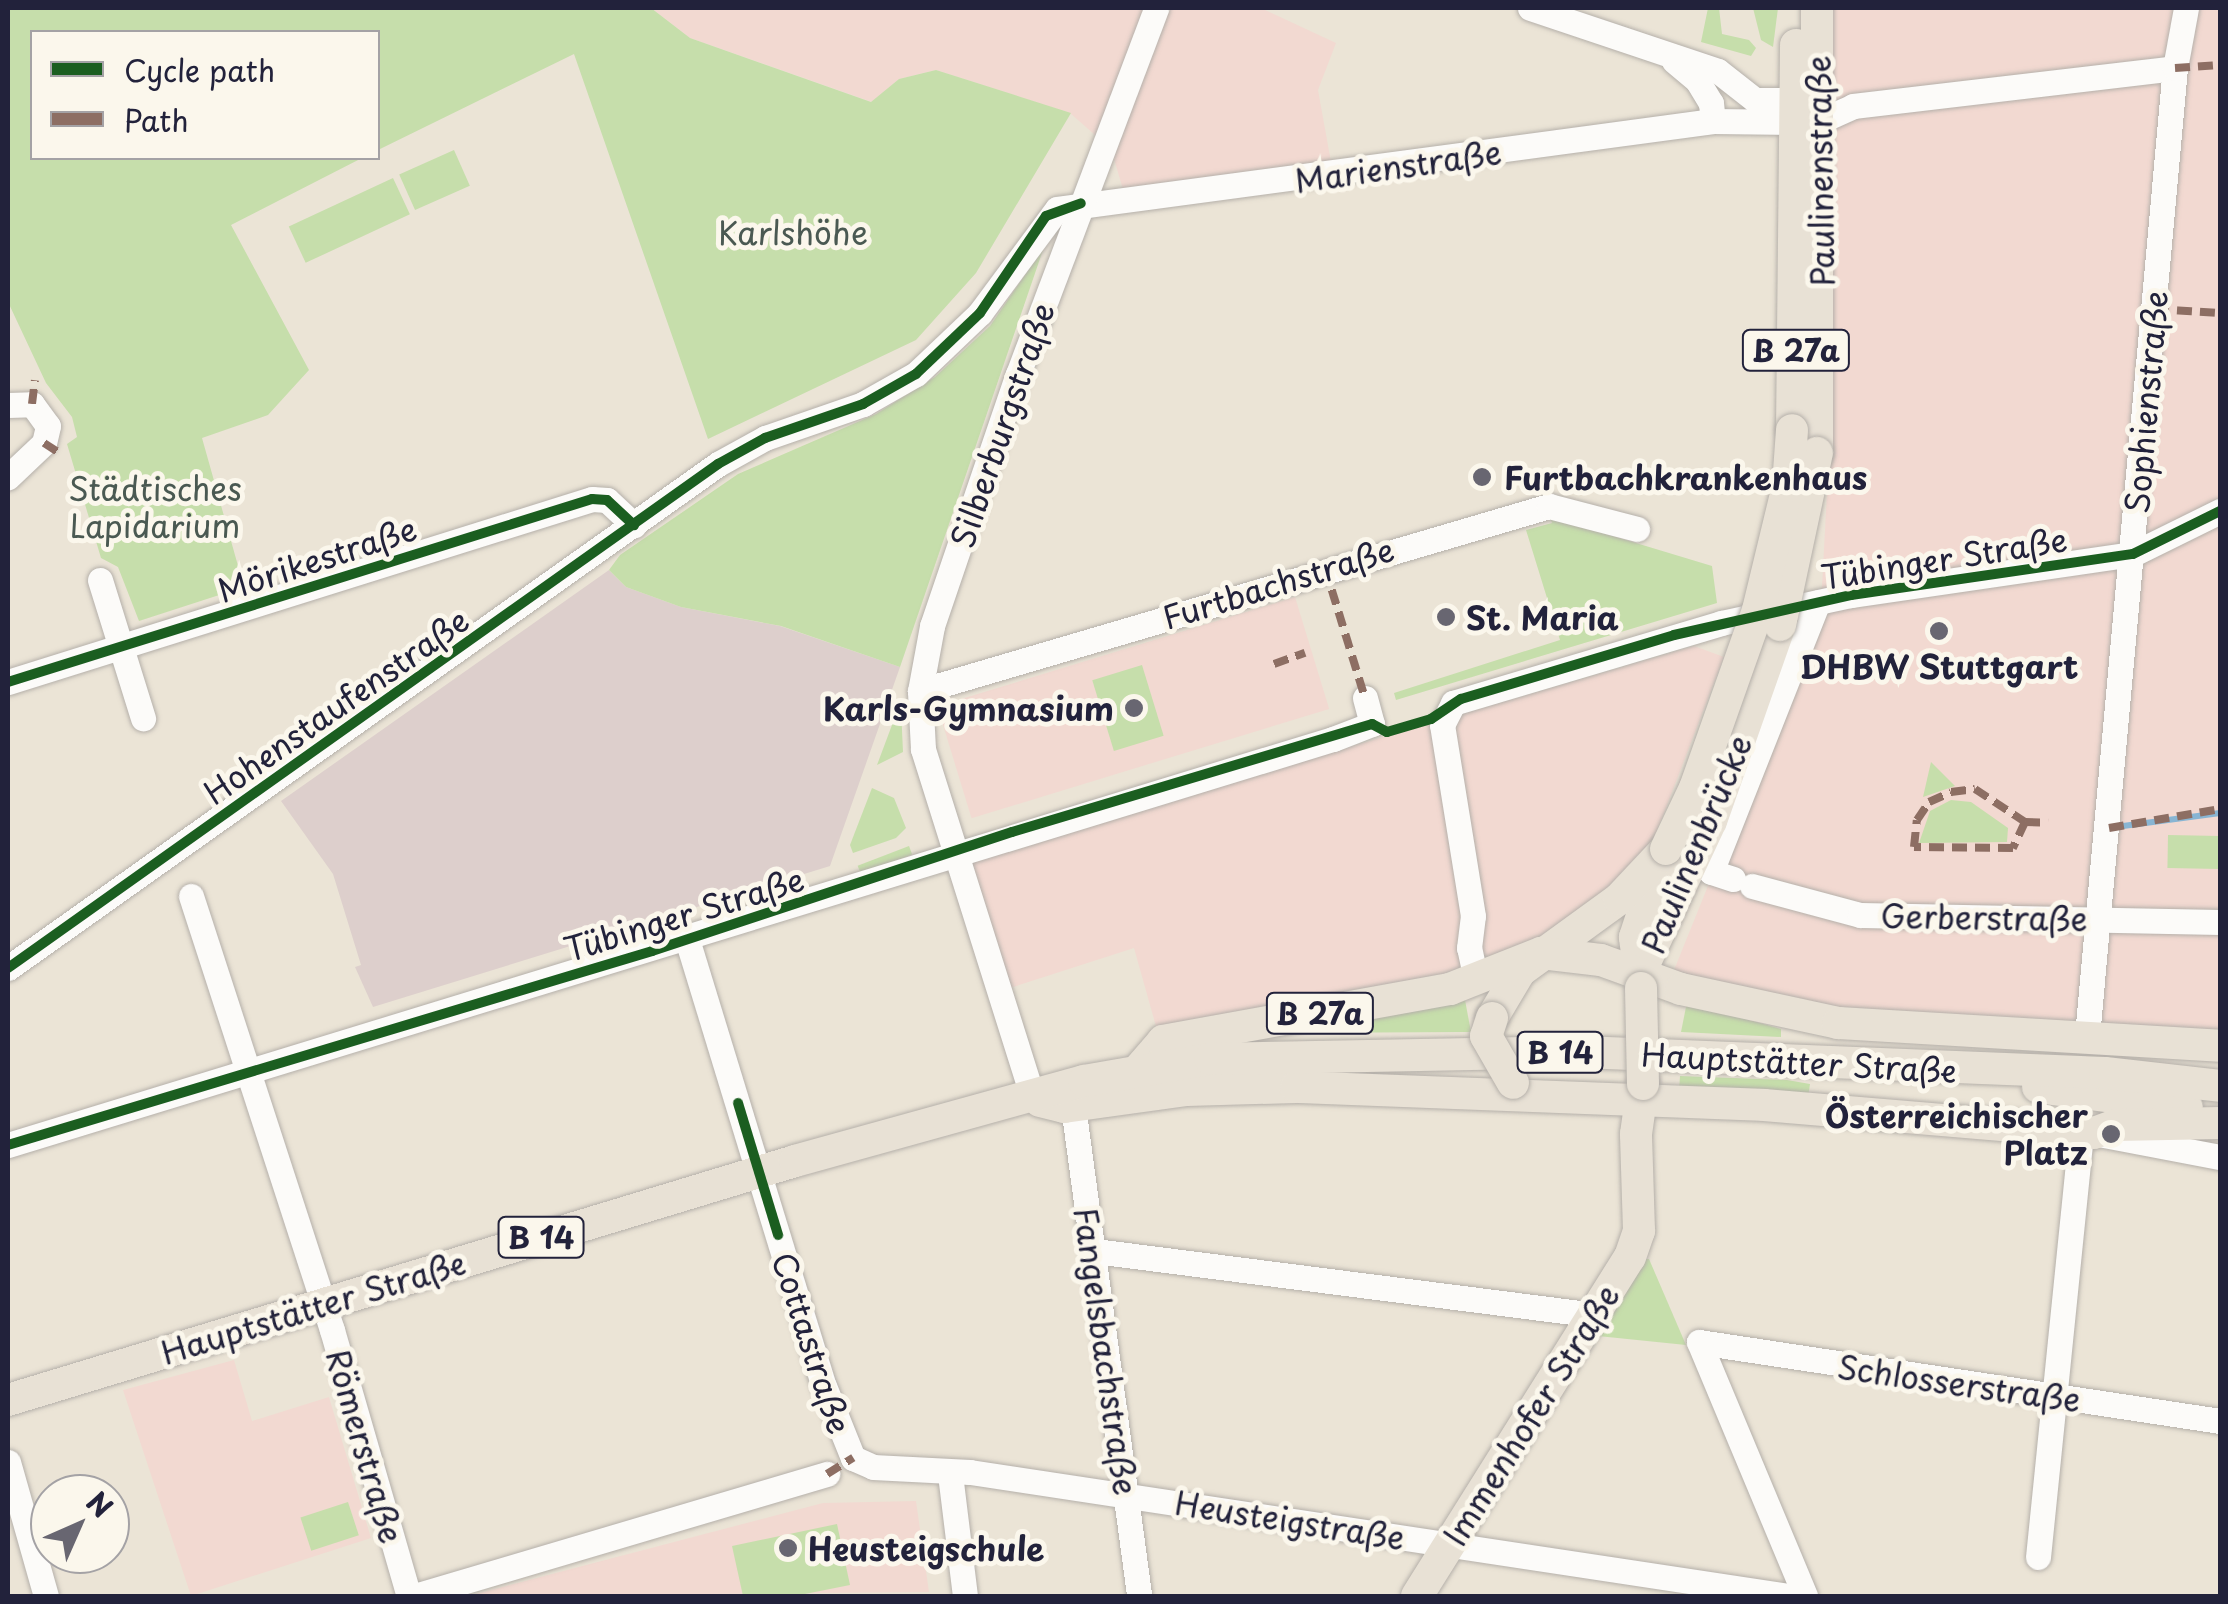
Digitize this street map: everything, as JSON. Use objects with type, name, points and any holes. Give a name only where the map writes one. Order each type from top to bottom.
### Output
[{"type":"main road","name":"Paulinenstraße","points":[[1796,8],[1808,108],[1817,453]]},
{"type":"main road","name":"Paulinenstraße","points":[[1792,430],[1808,108],[1817,8]]},
{"type":"main road","name":"Paulinenbrücke","points":[[1659,895],[1666,849],[1695,788],[1758,610],[1788,486],[1792,430]]},
{"type":"main road","name":"Paulinenbrücke","points":[[1640,980],[1635,936],[1659,895],[1775,643],[1817,453]]},
{"type":"main road","name":"B 27a","points":[[1476,980],[1659,895]]},
{"type":"main road","points":[[1659,895],[1677,956],[1712,992]]},
{"type":"main road","points":[[1487,1024],[1511,981],[1541,953],[1573,954],[1640,980],[1712,992],[1838,1023],[2220,1046]]},
{"type":"main road","points":[[1476,980],[1487,1024],[1527,1089]]},
{"type":"main road","name":"Hauptstätter Straße","points":[[1139,1069],[1163,1041],[1476,980]]},
{"type":"main road","name":"B 27a","points":[[1640,980],[1644,1091]]},
{"type":"main road","name":"Hauptstätter Straße","points":[[8,1400],[758,1172],[1139,1069],[1257,1056],[1582,1052],[1980,1072],[2105,1073],[2220,1086]]},
{"type":"main road","name":"Hauptstätter Straße","points":[[1980,1072],[2042,1088],[2220,1111]]},
{"type":"main road","name":"B 27a","points":[[1032,1096],[1047,1105],[1072,1106],[1242,1086],[1527,1089],[1604,1096],[1644,1091],[2088,1132],[2116,1124],[2220,1123]]},
{"type":"main road","points":[[1636,1134],[1644,1091]]},
{"type":"main road","points":[[1604,1096],[1636,1134]]},
{"type":"main road","name":"Immenhofer Straße","points":[[1417,1596],[1595,1315],[1640,1231],[1636,1134]]},
{"type":"street","name":"Silberburgstraße","points":[[958,851],[920,734],[920,691],[932,626],[1081,203],[1156,8]]},
{"type":"street","points":[[1530,8],[1718,71],[1756,100],[1808,108]]},
{"type":"street","name":"Sophienstraße","points":[[2087,1036],[2101,920],[2174,68],[2186,8]]},
{"type":"street","points":[[1657,50],[1696,80],[1712,104],[1713,121]]},
{"type":"street","name":"Marienstraße","points":[[1081,203],[1152,200],[1808,108],[2174,68]]},
{"type":"street","name":"Marienstraße","points":[[1713,121],[1756,100]]},
{"type":"street","name":"Hohenstaufenstraße","points":[[8,968],[692,484],[765,438],[862,404],[916,374],[980,313],[1046,216],[1081,203]]},
{"type":"street","points":[[8,405],[32,404],[48,426],[44,442],[8,477]]},
{"type":"street","name":"Mörikestraße","points":[[8,682],[592,499],[607,500],[634,525]]},
{"type":"street","name":"Furtbachstraße","points":[[920,691],[1549,506],[1637,529]]},
{"type":"street","name":"Tübinger Straße","points":[[1473,916],[1444,714],[1461,699],[1547,672],[1818,602],[2133,554],[2220,511]]},
{"type":"street","points":[[100,580],[142,718]]},
{"type":"street","name":"Gerberstraße","points":[[1818,602],[1732,879],[1860,916],[2220,922]]},
{"type":"street","name":"Tübinger Straße","points":[[8,1146],[624,959],[1372,724],[1365,698]]},
{"type":"street","points":[[958,851],[1032,1096]]},
{"type":"street","name":"Römerstraße","points":[[192,896],[412,1596]]},
{"type":"street","points":[[1473,916],[1494,952],[1541,953]]},
{"type":"street","points":[[1473,916],[1469,948],[1476,980]]},
{"type":"street","name":"Cottastraße","points":[[688,939],[758,1172],[852,1458]]},
{"type":"street","name":"Fangelsbachstraße","points":[[1072,1106],[1139,1596]]},
{"type":"street","points":[[2038,1556],[2088,1132],[2220,1156]]},
{"type":"street","points":[[1094,1251],[1595,1315]]},
{"type":"street","name":"Schlosserstraße","points":[[1805,1596],[1699,1342],[2220,1421]]},
{"type":"street","name":"Heusteigstraße","points":[[852,1458],[873,1467],[1126,1494],[1450,1544],[1628,1585],[1788,1596]]},
{"type":"street","points":[[8,1462],[46,1596]]},
{"type":"street","points":[[412,1596],[828,1474]]},
{"type":"street","points":[[950,1474],[965,1596]]},
{"type":"shaded area","points":[[651,8],[1261,8],[1336,43],[1318,90],[1331,162],[1125,196],[1111,149],[1070,113],[936,70],[899,79],[872,102],[690,38]]},
{"type":"shaded area","points":[[1832,8],[2220,8],[2220,1039],[1838,1014],[1670,980],[1821,606],[1830,435]]},
{"type":"shaded area","points":[[609,570],[626,587],[681,607],[780,626],[900,667],[830,866],[373,1007],[355,967],[361,965],[333,874],[281,801]]},
{"type":"shaded area","name":"Karls-Gymnasium","points":[[1295,597],[1329,709],[972,818],[937,706]]},
{"type":"shaded area","points":[[1694,646],[1724,657],[1654,839],[1632,873],[1577,919],[1442,985],[1159,1037],[1134,948],[1007,989],[967,859]]},
{"type":"shaded area","points":[[234,1360],[252,1421],[329,1397],[371,1538],[191,1596],[123,1390]]},
{"type":"shaded area","name":"Heusteigschule","points":[[916,1501],[929,1592],[468,1596],[823,1503]]},
{"type":"green space","name":"Karlshöhe","points":[[8,8],[651,8],[690,38],[871,102],[899,79],[936,70],[1071,113],[976,273],[916,340],[708,439],[574,54],[380,149],[380,30],[30,30],[30,160],[358,160],[231,225],[309,370],[268,415],[202,438],[244,587],[139,621],[118,567],[101,558],[67,444],[77,437],[72,417],[46,383],[8,302]]},
{"type":"green space","points":[[1708,8],[1719,8],[1722,34],[1749,40],[1756,48],[1751,56],[1701,42]]},
{"type":"green space","points":[[1753,8],[1778,8],[1773,47],[1761,40]]},
{"type":"green space","points":[[454,150],[470,186],[415,210],[399,174]]},
{"type":"green space","points":[[393,178],[410,214],[306,263],[289,227]]},
{"type":"green space","points":[[1044,247],[900,667],[781,626],[681,607],[626,587],[609,570],[620,555],[738,474],[876,414],[935,377],[990,326]]},
{"type":"green space","points":[[1550,517],[1712,566],[1717,603],[1396,700],[1394,693],[1560,640],[1526,530],[1552,523]]},
{"type":"green space","points":[[1142,665],[1164,736],[1114,751],[1092,680]]},
{"type":"green space","points":[[901,708],[903,752],[877,765],[898,709]]},
{"type":"green space","points":[[1931,762],[1955,786],[1923,797]]},
{"type":"green space","points":[[872,788],[894,798],[906,828],[896,838],[853,853],[850,845]]},
{"type":"green space","points":[[1951,800],[1971,802],[2008,828],[2007,842],[1919,843],[1930,811]]},
{"type":"green space","points":[[2168,835],[2220,836],[2219,869],[2167,868]]},
{"type":"green space","points":[[909,846],[912,854],[861,874],[858,866]]},
{"type":"green space","points":[[1465,1000],[1471,1032],[1271,1033]]},
{"type":"green space","points":[[1687,1002],[1781,1029],[1781,1037],[1681,1032]]},
{"type":"green space","points":[[1680,1076],[1810,1084],[1808,1098],[1679,1091]]},
{"type":"green space","points":[[1649,1259],[1686,1345],[1598,1336]]},
{"type":"green space","points":[[348,1502],[359,1535],[311,1551],[300,1517]]},
{"type":"green space","points":[[837,1524],[850,1585],[795,1596],[743,1596],[732,1546]]},
{"type":"waterway","points":[[2123,826],[2220,813]]},
{"type":"marked path","points":[[2175,68],[2220,65]]},
{"type":"marked path","points":[[2154,309],[2220,313]]},
{"type":"marked path","points":[[32,404],[35,380]]},
{"type":"marked path","points":[[44,443],[61,454]]},
{"type":"marked path","points":[[1325,568],[1365,698]]},
{"type":"marked path","points":[[1274,664],[1305,653]]},
{"type":"marked path","points":[[2025,822],[2013,848],[1914,847],[1917,820],[1929,802],[1951,792],[1975,789],[2025,822],[2048,823]]},
{"type":"marked path","points":[[2109,828],[2220,809]]},
{"type":"marked path","points":[[827,1474],[853,1458]]},
{"type":"cycle path","points":[[8,968],[718,464],[765,438],[863,404],[916,374],[980,313],[1046,216],[1081,203]]},
{"type":"cycle path","points":[[8,682],[592,499],[607,500],[634,525]]},
{"type":"cycle path","points":[[8,1145],[652,951],[1012,832],[1372,724],[1387,732],[1431,719],[1461,699],[1674,635],[1851,595],[2133,554],[2220,511]]},
{"type":"cycle path","points":[[738,1103],[778,1235]]},
{"type":"place","name":"Furtbachkrankenhaus","points":[[1482,477]]},
{"type":"place","name":"St. Maria","points":[[1446,617]]},
{"type":"place","name":"DHBW Stuttgart","points":[[1939,631]]},
{"type":"place","name":"Karls-Gymnasium","points":[[1134,708]]},
{"type":"place","name":"Österreichischer Platz","points":[[2111,1134]]},
{"type":"place","name":"Heusteigschule","points":[[788,1548]]},
{"type":"park label","name":"Städtisches Lapidarium","points":[[155,508]]}]
